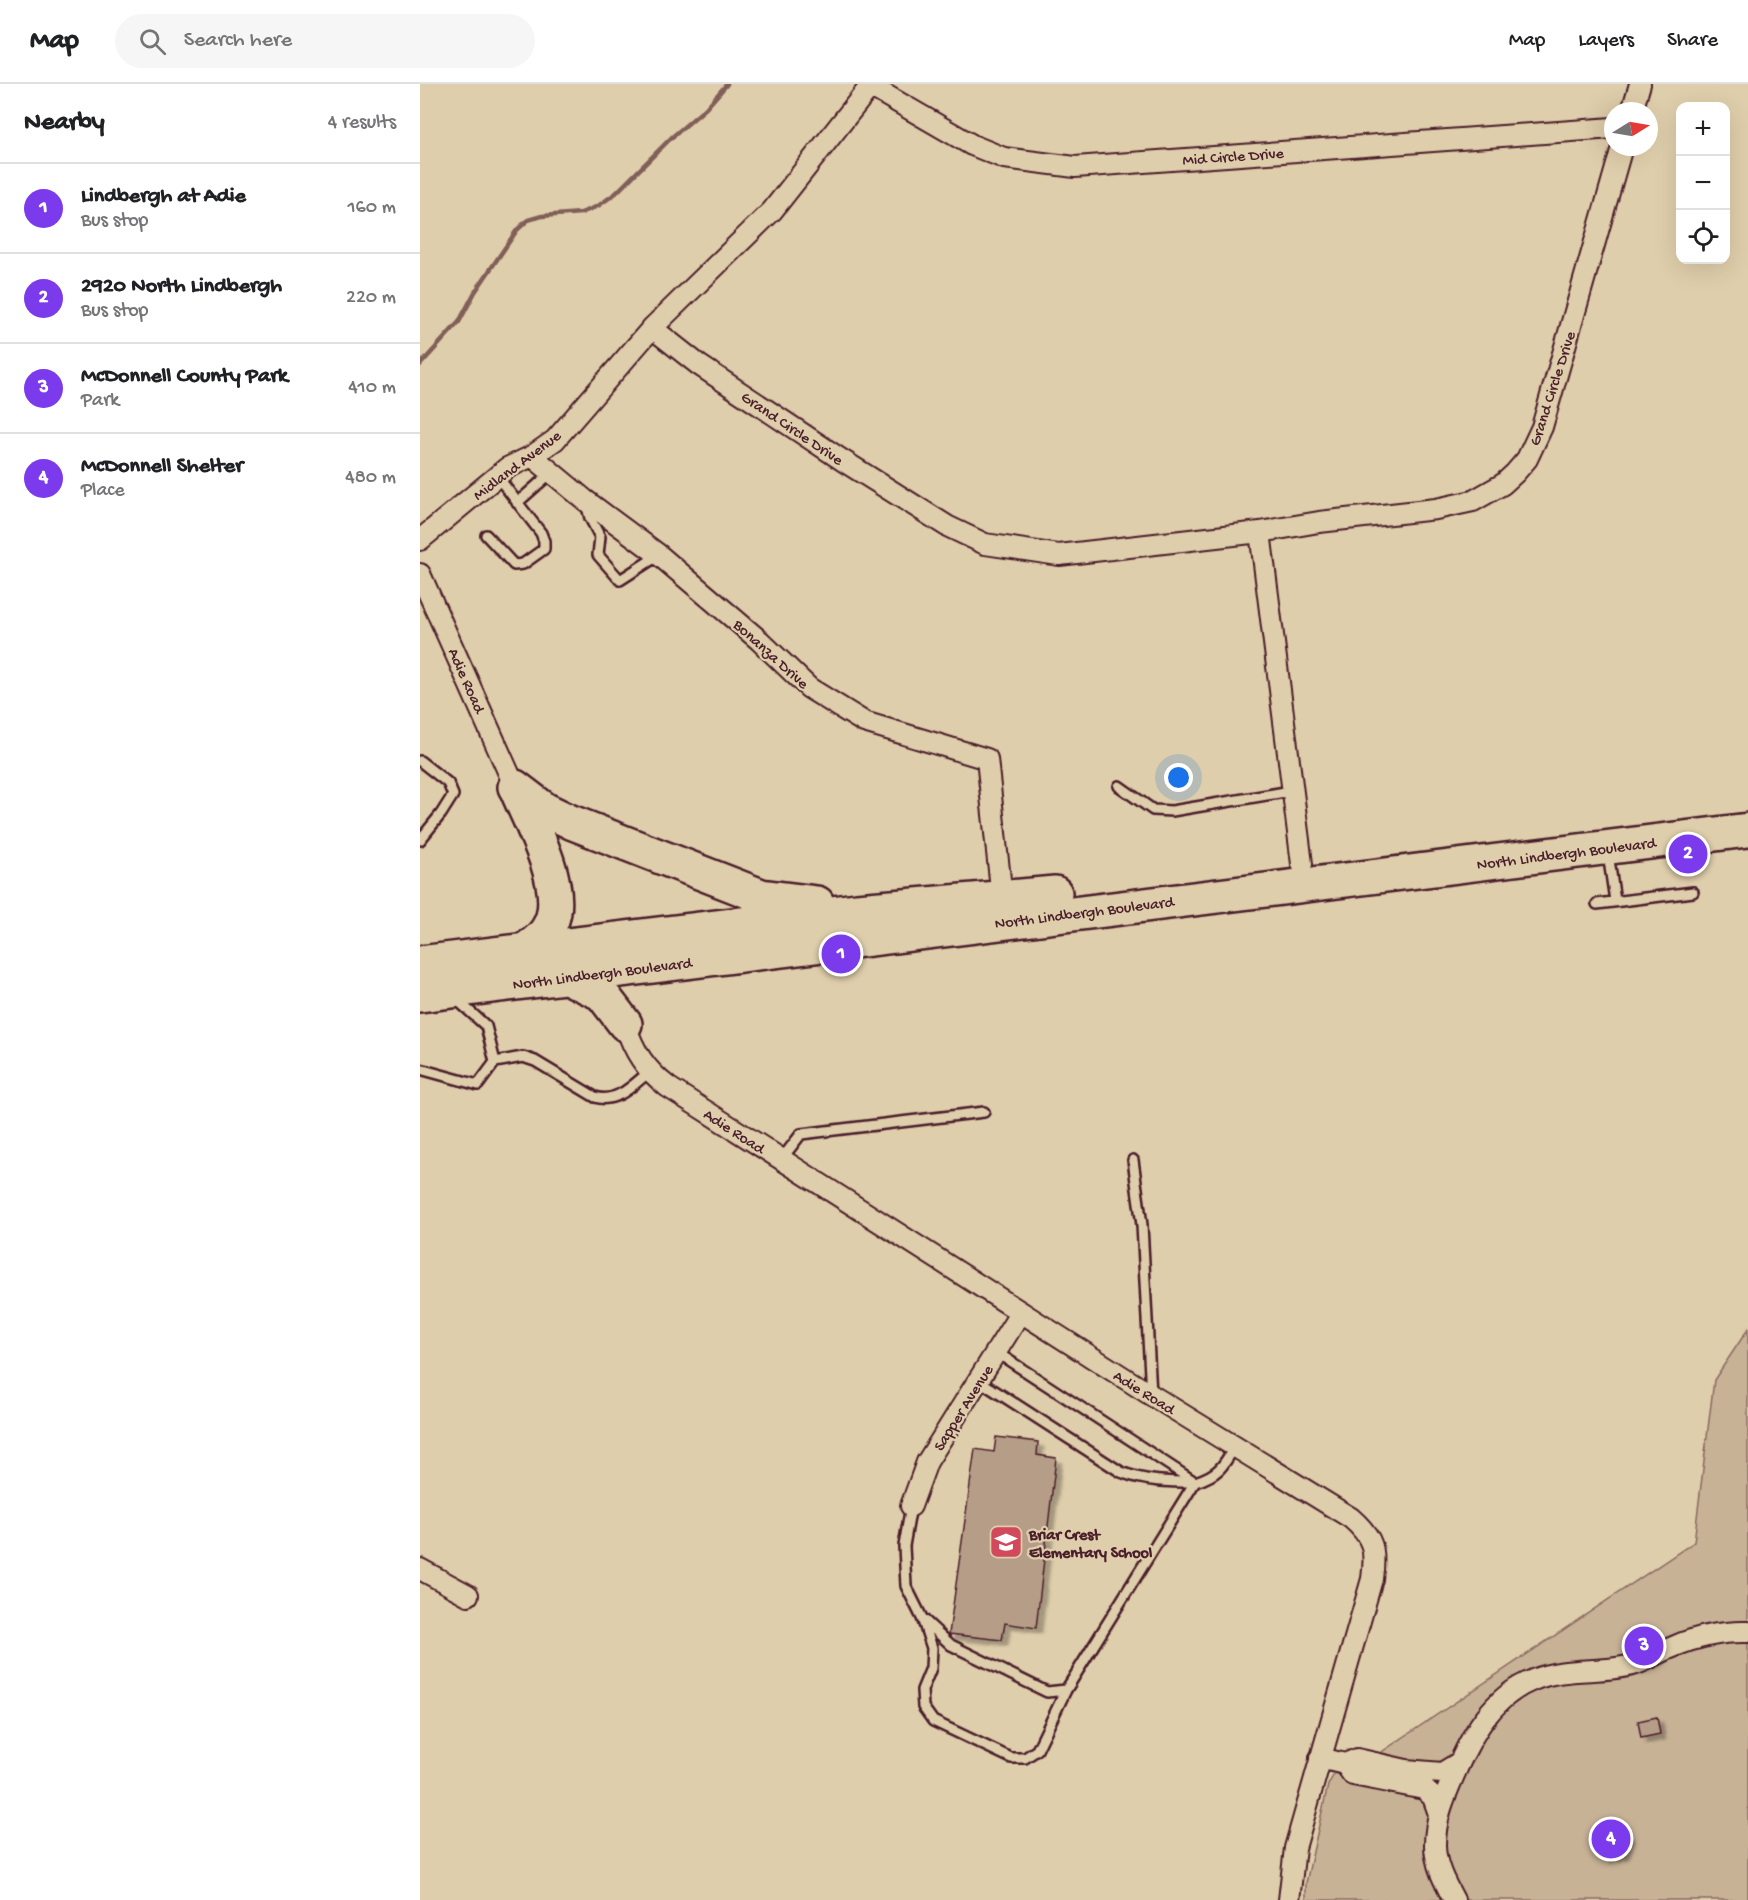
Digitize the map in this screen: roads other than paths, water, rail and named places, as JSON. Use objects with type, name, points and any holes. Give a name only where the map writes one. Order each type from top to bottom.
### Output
[{"type":"highway","points":[[515,787],[544,809],[571,822],[761,896],[857,910]]},
{"type":"highway","points":[[515,787],[548,864],[554,890],[554,912],[549,927],[536,944],[523,951]]},
{"type":"highway","name":"North Lindbergh Boulevard","points":[[420,963],[857,910],[1002,898],[1302,864],[1748,809]]},
{"type":"highway","name":"North Lindbergh Boulevard","points":[[433,993],[1748,830]]},
{"type":"highway","points":[[626,1024],[628,991],[639,977],[656,965]]},
{"type":"highway","points":[[565,976],[602,994],[626,1024]]},
{"type":"street","points":[[1635,102],[1640,84]]},
{"type":"street","points":[[652,328],[772,211],[871,85]]},
{"type":"street","name":"Mid Circle Drive","points":[[871,85],[972,145],[993,154],[1004,158],[1075,167],[1604,129]]},
{"type":"street","name":"Grand Circle Drive","points":[[652,328],[699,365],[842,460],[947,526],[985,544],[1059,555],[1436,509],[1473,501],[1503,484],[1527,459],[1542,427],[1619,156]]},
{"type":"street","name":"Midland Avenue","points":[[420,540],[507,468],[532,456],[555,440],[652,328]]},
{"type":"street","name":"Bonanza Drive","points":[[532,456],[585,500],[659,555],[759,640],[809,688],[864,722],[987,759],[1002,898]]},
{"type":"street","points":[[1260,532],[1302,864]]},
{"type":"street","name":"Adie Road","points":[[420,574],[515,787]]},
{"type":"street","name":"Adie Road","points":[[626,1024],[635,1051],[650,1071],[668,1087],[1151,1395],[1351,1518],[1368,1535],[1373,1550],[1372,1579],[1295,1848],[1289,1900]]},
{"type":"street","name":"Sapper Avenue","points":[[911,1506],[927,1462],[1021,1312]]},
{"type":"street","points":[[420,1569],[468,1595]]},
{"type":"street","points":[[1454,1900],[1442,1876],[1436,1854],[1439,1814],[1468,1742],[1487,1714],[1514,1689],[1555,1673],[1634,1665],[1676,1646],[1708,1636],[1748,1632]]},
{"type":"street","points":[[1320,1758],[1345,1764],[1357,1759],[1406,1770],[1442,1773],[1460,1762]]},
{"type":"street","points":[[1345,1764],[1353,1775],[1424,1789],[1433,1797],[1439,1814]]},
{"type":"lane","points":[[517,503],[552,472]]},
{"type":"lane","points":[[486,535],[514,565],[523,564],[544,549],[541,533],[497,476]]},
{"type":"lane","points":[[585,500],[590,518],[600,537],[598,555],[620,580],[659,555]]},
{"type":"lane","points":[[420,762],[448,783],[453,795],[420,840]]},
{"type":"lane","points":[[1119,786],[1153,810],[1172,811],[1291,791]]},
{"type":"lane","points":[[1608,847],[1615,902]]},
{"type":"lane","points":[[1597,904],[1693,892]]},
{"type":"lane","points":[[433,993],[486,1026],[495,1062]]},
{"type":"lane","points":[[420,1069],[478,1085],[495,1062],[523,1057],[604,1100],[614,1098],[650,1071]]},
{"type":"lane","points":[[781,1160],[801,1134],[984,1112]]},
{"type":"lane","points":[[1133,1160],[1142,1225],[1151,1395]]},
{"type":"lane","points":[[996,1352],[1196,1482]]},
{"type":"lane","points":[[978,1380],[1121,1472],[1137,1479],[1158,1482],[1196,1482],[1213,1476],[1225,1464],[1235,1446]]},
{"type":"lane","points":[[911,1506],[904,1546],[906,1586],[922,1618],[932,1648],[931,1668],[922,1690],[923,1707],[933,1721],[1011,1758],[1025,1758],[1037,1750],[1066,1689],[1196,1482]]},
{"type":"lane","points":[[922,1618],[951,1645],[1047,1692],[1066,1689]]},
{"type":"waterway","points":[[420,365],[459,322],[475,292],[517,230],[528,220],[542,216],[581,213],[598,206],[616,193],[671,138],[706,108],[727,84]]},
{"type":"place","name":"2920 North Lindbergh","points":[[1688,854]]},
{"type":"place","name":"Lindbergh at Adie","points":[[841,954]]},
{"type":"place","name":"Briar Crest Elementary School","points":[[1006,1542]]},
{"type":"place","name":"McDonnell County Park","points":[[1644,1646]]},
{"type":"place","name":"McDonnell Shelter","points":[[1611,1839]]}]
